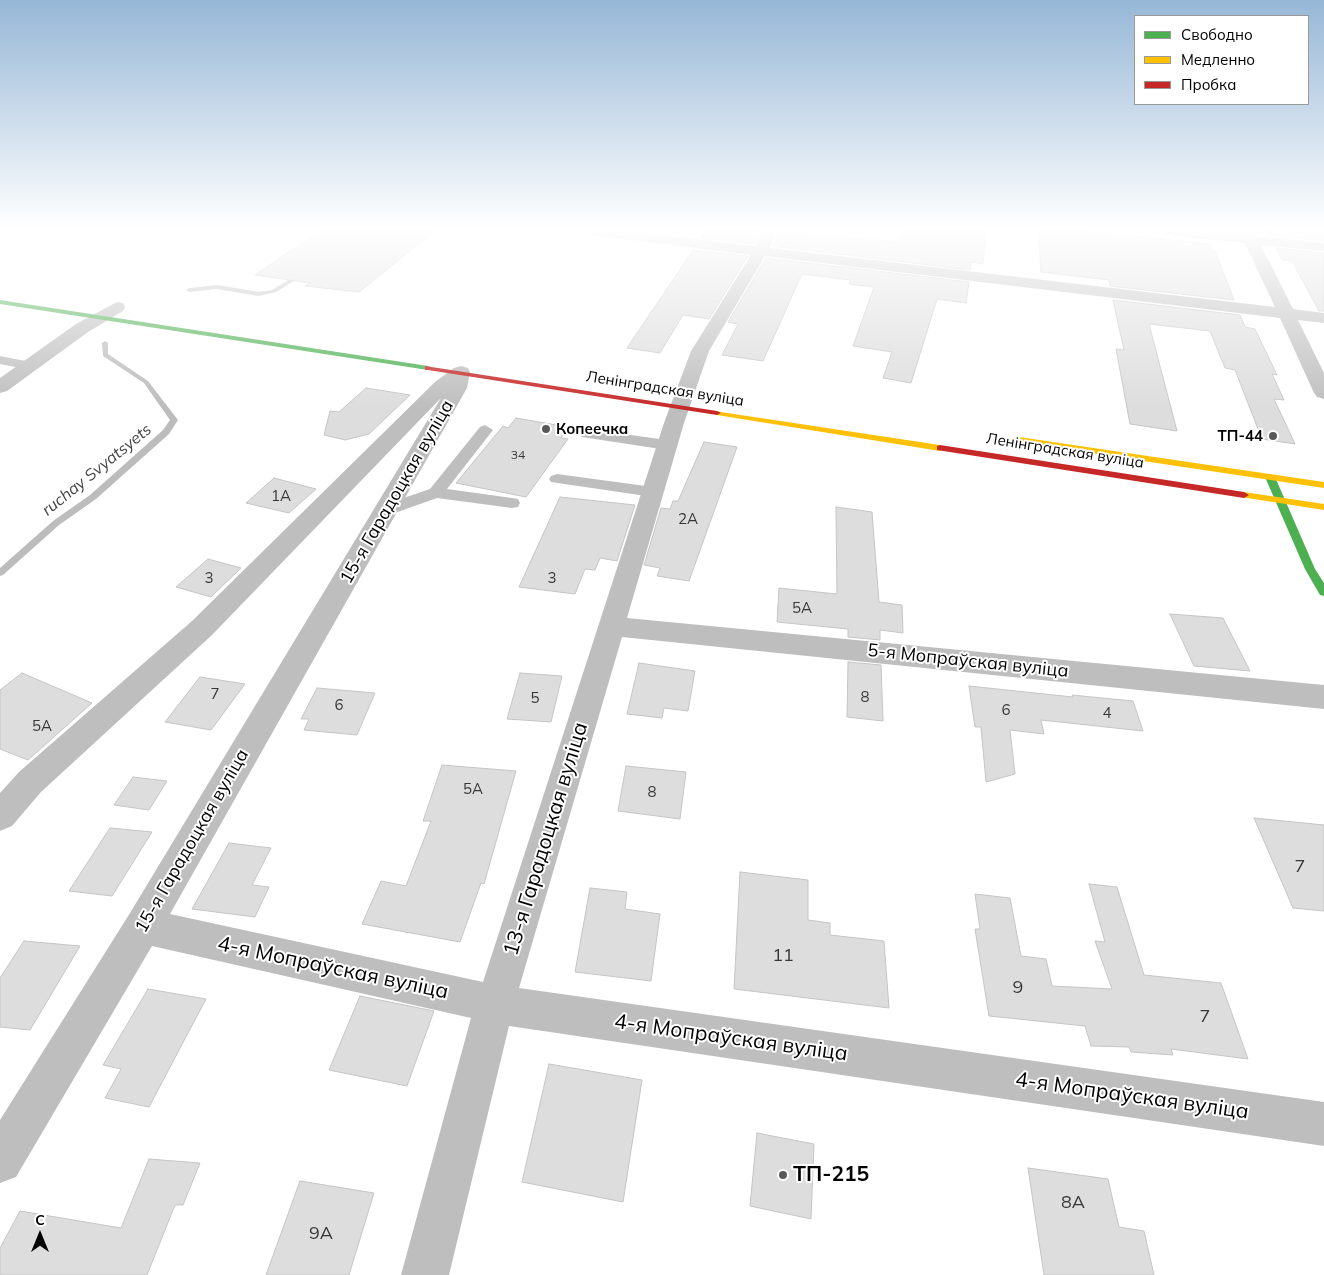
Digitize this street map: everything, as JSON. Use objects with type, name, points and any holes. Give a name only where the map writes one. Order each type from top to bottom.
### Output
[{"type":"main road","name":"Ленінградская вуліца","points":[[0,302],[98,310],[466,366],[684,394],[1324,507]]},
{"type":"main road","name":"Ленінградская вуліца","points":[[1005,438],[1324,485]]},
{"type":"main road","points":[[1270,477],[1310,569],[1324,592]]},
{"type":"street","name":"13-я Гарадоцкая вуліца","points":[[425,1275],[495,1004],[667,445],[700,351],[737,290]]},
{"type":"street","points":[[1091,290],[1324,318]]},
{"type":"street","points":[[1276,290],[1324,393]]},
{"type":"street","points":[[0,386],[31,366],[98,310],[121,307]]},
{"type":"street","name":"15-я Гарадоцкая вуліца","points":[[0,1160],[143,926],[457,388],[466,366]]},
{"type":"street","name":"15-я Гарадоцкая вуліца","points":[[0,816],[30,782],[202,628],[435,393],[466,366]]},
{"type":"street","name":"5-я Мопраўская вуліца","points":[[612,626],[1324,697]]},
{"type":"street","name":"4-я Мопраўская вуліца","points":[[143,926],[495,1004],[1324,1124]]},
{"type":"lane","points":[[0,360],[31,366]]},
{"type":"lane","points":[[436,493],[485,430]]},
{"type":"lane","points":[[587,434],[667,445]]},
{"type":"lane","points":[[557,479],[653,492]]},
{"type":"lane","points":[[386,510],[436,493],[512,503]]},
{"type":"building","points":[[666,290],[727,290],[709,319],[683,315],[660,353],[627,348]]},
{"type":"building","points":[[747,290],[795,290],[763,361],[722,355],[738,324],[728,322]]},
{"type":"building","points":[[873,290],[968,290],[966,303],[937,299],[911,383],[883,378],[892,352],[853,346]]},
{"type":"building","points":[[1150,290],[1230,290],[1234,300]]},
{"type":"building","points":[[1308,290],[1324,290],[1324,311],[1319,311]]},
{"type":"building","points":[[1113,300],[1240,315],[1245,327],[1255,329],[1277,375],[1272,374],[1284,400],[1274,399],[1295,444],[1262,439],[1235,370],[1225,368],[1210,331],[1149,324],[1177,431],[1130,424],[1116,349],[1124,350]]},
{"type":"building","points":[[366,388],[410,395],[369,434],[345,440],[324,435],[330,411],[339,412]]},
{"type":"building","points":[[516,418],[568,427],[561,438],[568,439],[526,497],[456,483],[503,426],[508,428]]},
{"type":"building","points":[[704,442],[737,447],[689,581],[657,576],[660,568],[644,565],[661,508],[670,509],[673,501],[678,501]]},
{"type":"building","points":[[274,478],[316,489],[289,513],[246,503]]},
{"type":"building","points":[[560,497],[635,505],[617,561],[600,558],[595,570],[585,569],[575,594],[519,587]]},
{"type":"building","points":[[836,507],[872,512],[879,602],[902,605],[903,633],[880,630],[880,640],[848,637],[848,629],[777,622],[779,588],[837,594]]},
{"type":"building","points":[[208,559],[241,568],[211,597],[176,587]]},
{"type":"building","points":[[1170,614],[1223,618],[1250,671],[1194,666]]},
{"type":"building","points":[[848,662],[881,665],[883,721],[847,717]]},
{"type":"building","points":[[639,663],[695,671],[688,711],[664,708],[662,718],[627,714]]},
{"type":"building","points":[[22,673],[92,703],[28,760],[0,749],[0,690]]},
{"type":"building","points":[[520,673],[562,676],[551,722],[507,719]]},
{"type":"building","points":[[200,677],[245,684],[211,730],[165,722]]},
{"type":"building","points":[[969,686],[1133,701],[1143,731],[1041,720],[1044,734],[1010,730],[1015,774],[986,782],[981,727],[975,727]]},
{"type":"building","points":[[317,688],[375,693],[357,735],[304,730],[309,719],[301,719]]},
{"type":"building","points":[[442,765],[516,771],[484,884],[481,883],[460,942],[362,924],[381,881],[406,886],[431,821],[423,821]]},
{"type":"building","points":[[626,766],[686,772],[680,819],[618,811]]},
{"type":"building","points":[[133,777],[167,781],[149,810],[114,805]]},
{"type":"building","points":[[1254,818],[1324,825],[1324,911],[1293,908]]},
{"type":"building","points":[[110,828],[152,832],[112,896],[69,891]]},
{"type":"building","points":[[229,843],[271,848],[252,885],[269,887],[255,917],[192,909]]},
{"type":"building","points":[[740,872],[808,880],[808,920],[830,923],[830,935],[884,941],[889,1008],[734,989]]},
{"type":"building","points":[[1089,884],[1117,887],[1144,975],[1221,983],[1248,1059],[1171,1049],[1173,1055],[1131,1052],[1129,1047],[1091,1046],[1085,1026],[989,1016],[975,929],[980,929],[975,894],[1010,898],[1021,956],[1046,959],[1052,986],[1112,989],[1095,941],[1105,942]]},
{"type":"building","points":[[590,888],[627,892],[625,909],[660,914],[651,981],[575,972]]},
{"type":"building","points":[[24,941],[80,946],[30,1030],[0,1027],[0,978]]},
{"type":"building","points":[[148,989],[206,999],[149,1107],[105,1098],[121,1069],[103,1065]]},
{"type":"building","points":[[360,996],[434,1011],[407,1086],[329,1070]]},
{"type":"building","points":[[549,1064],[642,1080],[623,1202],[522,1182]]},
{"type":"building","name":"ТП-215","points":[[757,1133],[814,1144],[811,1219],[750,1206]]},
{"type":"building","points":[[149,1159],[200,1163],[183,1205],[175,1205],[147,1275],[0,1275],[0,1248],[20,1211],[121,1228]]},
{"type":"building","points":[[1028,1168],[1108,1179],[1119,1227],[1144,1231],[1154,1275],[1044,1275]]},
{"type":"building","points":[[300,1181],[374,1193],[349,1275],[266,1275]]},
{"type":"waterway","name":"ruchay Svyatsyets","points":[[238,290],[259,294],[275,290]]},
{"type":"waterway","name":"ruchay Svyatsyets","points":[[0,573],[56,523],[93,497],[166,432],[174,420],[146,382],[105,355],[105,343]]},
{"type":"traffic: fast","points":[[0,302],[428,368]]},
{"type":"traffic: fast","points":[[1270,477],[1310,569],[1324,592]]},
{"type":"traffic: slow","points":[[717,413],[940,448]]},
{"type":"traffic: slow","points":[[1019,440],[1324,485]]},
{"type":"traffic: slow","points":[[1244,495],[1324,507]]},
{"type":"traffic: jam","points":[[428,368],[717,413]]},
{"type":"traffic: jam","points":[[940,448],[1244,495]]},
{"type":"place","name":"Копеечка","points":[[546,429]]},
{"type":"place","name":"ТП-44","points":[[1273,436]]},
{"type":"place","name":"ТП-215","points":[[783,1175]]}]
